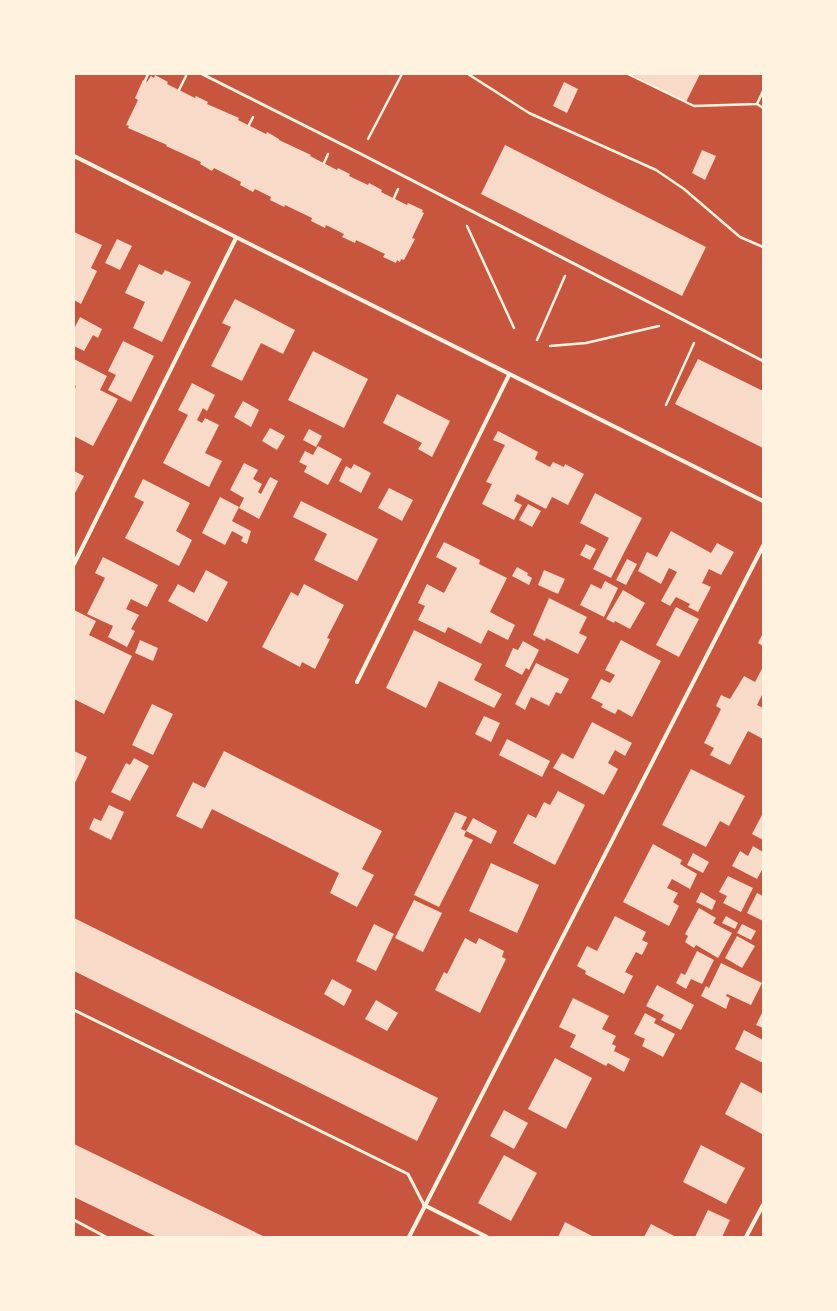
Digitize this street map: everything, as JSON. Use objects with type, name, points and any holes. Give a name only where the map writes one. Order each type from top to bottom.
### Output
[{"type":"street","points":[[74,156],[763,501]]},
{"type":"street","points":[[74,564],[236,238]]},
{"type":"street","points":[[357,682],[509,375]]},
{"type":"street","points":[[409,1237],[424,1205],[763,546]]},
{"type":"street","points":[[424,1205],[487,1237]]},
{"type":"street","points":[[746,1237],[763,1205]]},
{"type":"lane","points":[[202,74],[763,361]]},
{"type":"lane","points":[[74,1010],[408,1174],[424,1205]]},
{"type":"lane","points":[[74,1220],[106,1237]]},
{"type":"path","points":[[145,81],[148,74]]},
{"type":"path","points":[[179,90],[187,74]]},
{"type":"path","points":[[361,154],[402,74]]},
{"type":"path","points":[[468,74],[529,113],[656,170],[684,189],[740,237],[763,248]]},
{"type":"path","points":[[628,74],[694,106],[756,104],[763,108]]},
{"type":"path","points":[[756,104],[763,91]]},
{"type":"path","points":[[465,208],[465,219],[471,238],[514,328]]},
{"type":"path","points":[[537,340],[571,263]]},
{"type":"path","points":[[550,346],[586,343],[683,320]]},
{"type":"path","points":[[666,405],[700,329]]},
{"type":"building","points":[[631,74],[700,74],[686,102]]},
{"type":"building","points":[[155,75],[168,82],[167,84],[195,98],[196,96],[208,102],[207,104],[239,118],[238,120],[266,134],[267,132],[279,140],[311,155],[310,156],[337,170],[338,168],[350,174],[349,176],[368,185],[369,183],[382,190],[381,192],[407,205],[408,203],[423,210],[422,212],[424,213],[412,238],[415,239],[404,260],[401,259],[400,262],[397,260],[396,263],[383,257],[385,254],[356,240],[355,243],[342,237],[344,234],[326,225],[325,228],[311,221],[312,218],[285,205],[284,207],[270,200],[271,197],[255,189],[253,192],[240,185],[241,182],[214,168],[212,171],[200,164],[201,162],[128,128],[129,126],[126,125],[138,100],[135,98],[143,80],[147,82],[151,76],[154,78]]},
{"type":"building","points":[[564,82],[578,89],[567,113],[553,106]]},
{"type":"building","points":[[505,145],[706,247],[682,296],[481,194]]},
{"type":"building","points":[[702,150],[716,156],[705,180],[692,173]]},
{"type":"building","points":[[74,232],[102,245],[91,268],[97,271],[81,304],[74,300]]},
{"type":"building","points":[[117,239],[132,246],[120,270],[105,263]]},
{"type":"building","points":[[139,264],[162,275],[165,270],[191,282],[162,342],[133,328],[145,302],[125,293]]},
{"type":"building","points":[[235,299],[295,330],[283,354],[261,343],[242,381],[211,366],[231,327],[222,323]]},
{"type":"building","points":[[80,317],[102,329],[98,338],[93,335],[84,351],[74,346],[74,329]]},
{"type":"building","points":[[123,341],[154,356],[131,402],[108,390],[116,375],[108,371]]},
{"type":"building","points":[[313,351],[368,379],[344,428],[288,400]]},
{"type":"building","points":[[74,359],[107,376],[100,390],[118,399],[93,446],[74,436],[74,391],[76,386],[74,385]]},
{"type":"building","points":[[698,359],[763,391],[763,448],[675,404]]},
{"type":"building","points":[[192,383],[215,395],[207,411],[203,408],[197,420],[202,423],[205,418],[219,425],[205,453],[222,461],[209,487],[163,463],[188,415],[178,410]]},
{"type":"building","points":[[397,394],[450,421],[432,457],[418,449],[422,443],[383,423]]},
{"type":"building","points":[[243,401],[259,410],[251,427],[234,417]]},
{"type":"building","points":[[270,428],[285,436],[277,450],[262,441]]},
{"type":"building","points":[[309,429],[322,436],[316,447],[303,440]]},
{"type":"building","points":[[498,431],[538,452],[535,459],[550,467],[553,462],[564,467],[565,464],[584,474],[568,505],[552,497],[546,509],[517,494],[514,501],[522,505],[514,520],[482,504],[492,484],[486,482],[505,445],[493,440]]},
{"type":"building","points":[[318,446],[342,459],[328,485],[304,472],[307,466],[299,462],[305,451],[313,455]]},
{"type":"building","points":[[244,463],[258,470],[253,479],[262,484],[258,492],[261,494],[270,477],[278,481],[259,519],[239,508],[244,498],[230,490]]},
{"type":"building","points":[[354,464],[371,473],[361,493],[339,481],[346,466],[351,469]]},
{"type":"building","points":[[74,471],[84,476],[74,495]]},
{"type":"building","points":[[143,479],[190,503],[176,531],[192,540],[179,566],[125,538],[144,502],[134,497]]},
{"type":"building","points":[[389,488],[413,500],[402,521],[378,508]]},
{"type":"building","points":[[595,493],[642,518],[611,578],[593,569],[609,538],[580,523]]},
{"type":"building","points":[[220,497],[239,507],[232,521],[251,531],[247,544],[241,541],[243,537],[232,531],[225,545],[202,533]]},
{"type":"building","points":[[301,501],[378,539],[357,581],[314,560],[327,534],[293,517]]},
{"type":"building","points":[[528,504],[541,511],[532,527],[519,520]]},
{"type":"building","points":[[671,531],[711,553],[717,543],[734,552],[721,575],[709,569],[702,583],[711,587],[698,612],[688,607],[690,604],[676,597],[670,606],[661,601],[677,572],[669,568],[661,584],[638,571],[647,552],[657,557]]},
{"type":"building","points":[[444,542],[480,560],[479,564],[507,578],[490,612],[515,625],[508,640],[488,630],[481,644],[448,627],[445,633],[418,620],[425,606],[418,603],[427,584],[444,593],[457,568],[436,557]]},
{"type":"building","points":[[586,544],[596,549],[590,560],[580,555]]},
{"type":"building","points":[[103,557],[158,585],[147,607],[131,599],[126,609],[139,615],[131,629],[135,631],[127,647],[108,637],[113,626],[87,614],[105,578],[95,573]]},
{"type":"building","points":[[627,559],[637,564],[626,585],[616,580]]},
{"type":"building","points":[[517,567],[528,573],[527,575],[532,578],[529,585],[512,576]]},
{"type":"building","points":[[206,570],[228,582],[207,622],[168,601],[178,584],[194,593]]},
{"type":"building","points":[[544,570],[565,579],[558,594],[538,585]]},
{"type":"building","points":[[605,581],[618,588],[604,617],[580,605],[591,584],[601,589]]},
{"type":"building","points":[[304,584],[344,605],[327,638],[330,639],[315,669],[302,662],[300,667],[262,647],[291,592],[298,596]]},
{"type":"building","points":[[623,590],[645,603],[630,629],[615,621],[614,623],[606,619]]},
{"type":"building","points":[[549,598],[587,617],[579,633],[587,637],[578,654],[546,638],[545,641],[533,635]]},
{"type":"building","points":[[676,607],[699,619],[679,657],[656,645]]},
{"type":"building","points":[[74,610],[96,621],[89,635],[132,656],[104,714],[74,699]]},
{"type":"building","points":[[414,630],[482,664],[474,680],[502,694],[494,708],[439,681],[426,708],[386,688]]},
{"type":"building","points":[[763,633],[763,646],[758,643]]},
{"type":"building","points":[[140,640],[158,648],[153,661],[135,653]]},
{"type":"building","points":[[621,640],[661,661],[632,717],[618,709],[615,714],[601,707],[603,704],[591,698],[601,679],[610,683],[615,675],[605,670]]},
{"type":"building","points":[[523,641],[539,650],[529,670],[526,668],[522,675],[505,666],[513,648],[518,650]]},
{"type":"building","points":[[536,663],[569,679],[561,694],[556,692],[549,706],[531,697],[525,710],[515,704]]},
{"type":"building","points":[[763,667],[763,693],[757,705],[763,708],[763,739],[748,731],[730,765],[710,755],[714,748],[704,743],[721,709],[716,706],[721,695],[730,699],[744,676],[755,682]]},
{"type":"building","points":[[152,704],[173,714],[153,755],[132,745]]},
{"type":"building","points":[[484,716],[500,723],[491,742],[475,734]]},
{"type":"building","points":[[592,722],[632,743],[625,756],[615,750],[608,763],[618,769],[604,795],[553,768],[562,753],[573,759]]},
{"type":"building","points":[[507,739],[550,761],[542,777],[499,755]]},
{"type":"building","points":[[74,751],[87,757],[74,785]]},
{"type":"building","points":[[224,751],[382,831],[362,869],[374,875],[357,907],[330,893],[339,873],[212,809],[202,829],[176,816],[193,782],[205,788]]},
{"type":"building","points":[[134,758],[149,766],[130,801],[111,792],[126,763],[130,765]]},
{"type":"building","points":[[691,769],[745,796],[729,826],[720,821],[706,847],[662,825]]},
{"type":"building","points":[[558,791],[585,805],[555,865],[513,843],[528,814],[536,818],[544,802],[550,805]]},
{"type":"building","points":[[109,805],[124,812],[111,840],[89,829],[94,818],[101,821]]},
{"type":"building","points":[[455,812],[467,817],[461,829],[466,831],[464,836],[473,840],[439,907],[414,895]]},
{"type":"building","points":[[763,813],[763,840],[752,834]]},
{"type":"building","points":[[473,818],[497,831],[491,844],[466,831]]},
{"type":"building","points":[[653,844],[682,860],[680,864],[697,874],[690,889],[672,879],[667,888],[678,893],[673,902],[679,906],[669,926],[623,902]]},
{"type":"building","points":[[753,846],[763,852],[763,868],[757,879],[732,866],[740,851],[748,856]]},
{"type":"building","points":[[693,853],[709,862],[703,873],[687,865]]},
{"type":"building","points":[[491,863],[539,885],[517,933],[469,911]]},
{"type":"building","points":[[728,876],[753,888],[741,912],[723,903],[727,896],[719,892]]},
{"type":"building","points":[[701,892],[716,901],[712,910],[696,902]]},
{"type":"building","points":[[757,893],[763,896],[763,921],[747,913]]},
{"type":"building","points":[[414,900],[442,913],[423,952],[395,938]]},
{"type":"building","points":[[699,908],[716,918],[713,923],[732,933],[718,958],[696,945],[694,948],[685,942],[688,936],[685,934]]},
{"type":"building","points":[[615,916],[646,932],[642,940],[648,943],[642,955],[636,952],[625,972],[633,976],[624,994],[585,974],[586,971],[577,966],[587,946],[597,951]]},
{"type":"building","points":[[726,916],[738,923],[735,929],[722,923]]},
{"type":"building","points":[[74,918],[438,1098],[417,1141],[74,971]]},
{"type":"building","points":[[374,924],[394,934],[376,971],[356,961]]},
{"type":"building","points":[[742,924],[756,931],[751,940],[737,933]]},
{"type":"building","points":[[737,936],[755,946],[742,968],[725,958]]},
{"type":"building","points":[[465,938],[476,944],[479,938],[504,951],[502,957],[506,959],[480,1013],[435,990],[444,972],[447,974]]},
{"type":"building","points":[[697,951],[714,960],[702,984],[691,979],[686,989],[676,983],[681,973],[685,975]]},
{"type":"building","points":[[721,963],[762,983],[751,1005],[727,994],[726,996],[730,998],[726,1009],[701,996],[706,986],[709,988]]},
{"type":"building","points":[[332,979],[352,990],[344,1006],[324,994]]},
{"type":"building","points":[[657,985],[694,1005],[681,1030],[661,1020],[664,1015],[646,1006]]},
{"type":"building","points":[[573,998],[609,1016],[602,1029],[616,1036],[612,1044],[616,1046],[614,1051],[630,1059],[624,1072],[608,1063],[606,1066],[570,1047],[576,1035],[559,1027]]},
{"type":"building","points":[[376,1000],[398,1013],[387,1031],[365,1019]]},
{"type":"building","points":[[763,1011],[763,1028],[756,1025]]},
{"type":"building","points":[[645,1013],[656,1019],[654,1023],[675,1034],[663,1057],[642,1046],[645,1039],[634,1034]]},
{"type":"building","points":[[744,1030],[763,1040],[763,1063],[735,1049]]},
{"type":"building","points":[[555,1058],[592,1078],[566,1129],[528,1109]]},
{"type":"building","points":[[741,1082],[763,1094],[762,1134],[725,1114]]},
{"type":"building","points":[[504,1110],[528,1123],[514,1149],[490,1136]]},
{"type":"building","points":[[74,1144],[265,1237],[157,1237],[74,1197]]},
{"type":"building","points":[[701,1145],[745,1168],[726,1204],[683,1182]]},
{"type":"building","points":[[504,1155],[537,1173],[511,1221],[478,1203]]},
{"type":"building","points":[[708,1210],[730,1220],[722,1237],[695,1237]]},
{"type":"building","points":[[565,1222],[594,1237],[558,1237]]},
{"type":"building","points":[[651,1224],[676,1237],[644,1237]]}]
